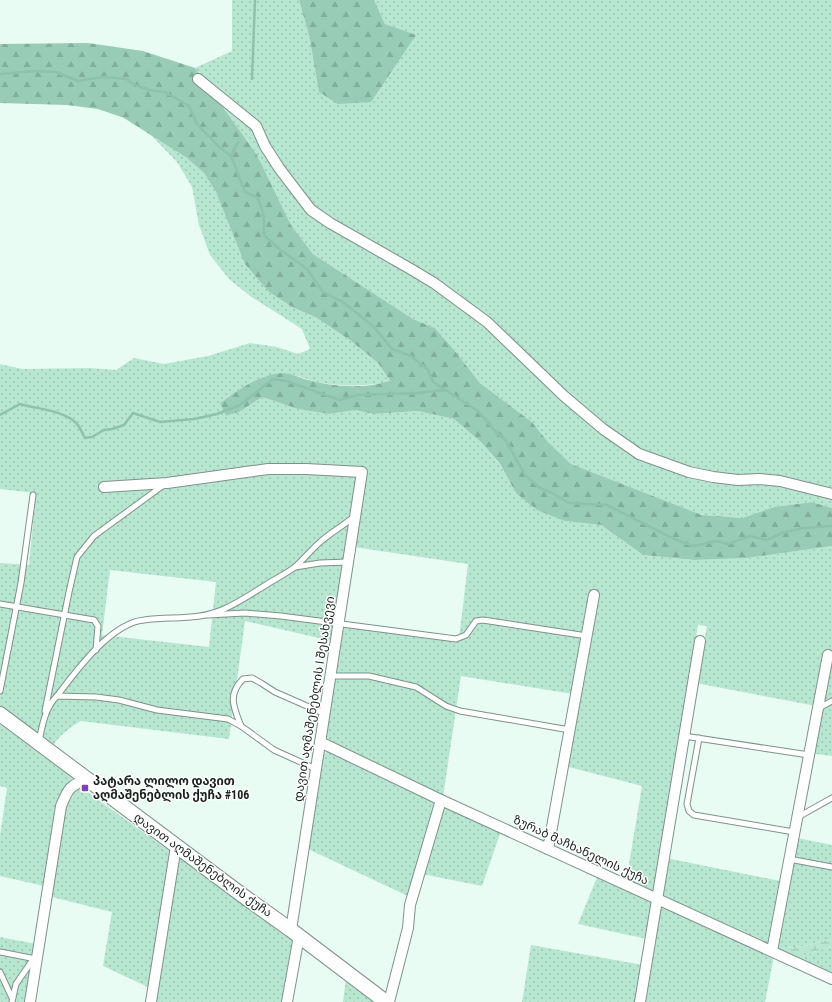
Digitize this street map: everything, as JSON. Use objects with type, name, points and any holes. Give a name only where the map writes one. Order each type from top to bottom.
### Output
[{"type":"street","points":[[198,79],[256,126],[265,146],[279,168],[311,210],[330,223],[434,283],[487,322],[564,396],[604,429],[639,454],[689,472],[713,477],[738,480],[760,479],[780,481],[832,494]]},
{"type":"street","name":"დავით აღმაშენებლის I შესახვევი","points":[[167,483],[268,469],[306,468],[362,472],[316,769],[287,1002]]},
{"type":"street","points":[[104,487],[167,483]]},
{"type":"street","points":[[548,849],[594,595]]},
{"type":"street","points":[[640,1002],[700,641]]},
{"type":"street","points":[[772,951],[828,655]]},
{"type":"street","name":"დავით აღმაშენებლის ქუჩა","points":[[0,714],[386,1002]]},
{"type":"street","name":"ზურაბ მაჩხანელის ქუჩა","points":[[320,742],[441,800],[832,979]]},
{"type":"street","points":[[30,1002],[61,806],[66,793],[73,784],[87,779]]},
{"type":"street","points":[[389,1002],[408,928],[410,905],[441,800]]},
{"type":"street","points":[[151,1002],[176,846]]},
{"type":"lane","points":[[38,743],[77,557],[94,536],[167,483]]},
{"type":"lane","points":[[0,691],[16,606],[33,495]]},
{"type":"lane","points":[[44,718],[53,700],[70,679],[96,650],[116,631],[128,624],[142,620],[195,618],[224,609],[294,567],[320,543],[355,516]]},
{"type":"lane","points":[[294,567],[320,563],[348,562]]},
{"type":"lane","points":[[0,604],[94,620],[98,626],[96,650]]},
{"type":"lane","points":[[207,615],[245,613],[310,619],[456,639],[466,635],[476,621],[483,620],[587,636]]},
{"type":"lane","points":[[330,676],[369,676],[416,686],[446,706],[460,711],[570,730]]},
{"type":"lane","points":[[241,726],[233,703],[233,695],[239,683],[243,679],[252,678],[262,682],[275,692],[325,714]]},
{"type":"lane","points":[[57,696],[96,697],[119,700],[156,710],[228,719],[241,726],[274,750],[316,769]]},
{"type":"lane","points":[[818,708],[832,701]]},
{"type":"lane","points":[[684,736],[809,755]]},
{"type":"lane","points":[[699,738],[687,804],[689,811],[694,815],[794,832]]},
{"type":"lane","points":[[797,818],[832,798]]},
{"type":"lane","points":[[789,860],[832,867]]},
{"type":"lane","points":[[0,952],[36,959],[16,984],[12,1000]]},
{"type":"lane","points":[[0,972],[12,1000]]},
{"type":"green space","points":[[232,0],[299,0],[310,39],[416,36],[385,24],[374,0],[832,0],[832,508],[812,502],[774,507],[742,518],[702,515],[571,464],[548,442],[532,422],[480,383],[435,328],[413,319],[313,254],[291,225],[257,155],[195,68],[232,51]]},
{"type":"green space","points":[[299,0],[374,0],[385,24],[416,35],[371,102],[338,104],[319,92],[310,39]]},
{"type":"green space","points":[[88,43],[143,51],[195,68],[257,155],[291,225],[313,254],[413,319],[435,328],[480,383],[532,422],[548,442],[571,464],[702,515],[742,518],[774,507],[812,502],[832,508],[832,546],[747,558],[694,560],[643,555],[601,525],[565,521],[537,510],[516,493],[500,464],[482,443],[454,419],[418,411],[373,414],[355,410],[329,414],[298,409],[262,397],[239,412],[226,416],[220,403],[250,384],[266,376],[275,374],[287,373],[305,379],[339,386],[360,386],[380,384],[390,381],[378,363],[351,341],[317,318],[292,307],[269,292],[245,264],[216,192],[204,173],[187,158],[124,118],[98,109],[67,105],[0,103],[0,44]]},
{"type":"green space","points":[[150,134],[187,158],[204,173],[216,192],[269,292],[292,307],[317,318],[351,341],[378,363],[390,382],[363,385],[335,385],[317,382],[287,373],[275,374],[250,384],[220,403],[226,416],[239,412],[262,397],[298,409],[329,414],[355,410],[373,414],[418,411],[454,419],[482,443],[500,465],[516,493],[565,521],[601,525],[643,555],[694,560],[747,558],[832,546],[832,756],[809,753],[816,706],[696,683],[707,626],[698,625],[654,894],[626,882],[642,786],[565,766],[597,590],[593,589],[573,694],[461,676],[443,797],[318,734],[332,641],[245,621],[229,739],[81,721],[65,732],[52,747],[0,710],[0,563],[29,565],[36,493],[0,489],[0,364],[22,369],[90,368],[116,370],[134,358],[164,364],[208,356],[250,343],[277,347],[298,354],[310,349],[302,329],[250,296],[229,279],[210,255],[199,225],[192,187],[177,162]],"holes":[[[354,547],[468,564],[459,638],[342,622]],[[110,570],[216,582],[209,647],[102,635]]]},
{"type":"green space","points":[[0,724],[73,778],[62,792],[55,806],[44,886],[0,876],[0,836],[7,788],[0,786]]},
{"type":"green space","points":[[328,751],[434,800],[436,804],[408,896],[308,849],[323,754]]},
{"type":"green space","points":[[79,786],[171,852],[150,988],[103,966],[112,912],[52,897],[64,810]]},
{"type":"green space","points":[[443,805],[501,831],[482,886],[422,874]]},
{"type":"green space","points":[[792,837],[832,845],[832,939],[800,947],[779,947],[775,951],[661,898],[666,858],[785,882]]},
{"type":"green space","points":[[178,853],[295,942],[284,1002],[154,1002]]},
{"type":"green space","points":[[598,875],[654,901],[647,939],[578,924]]},
{"type":"green space","points":[[660,904],[774,956],[765,1002],[645,1002]]},
{"type":"green space","points":[[0,937],[36,944],[26,1002],[0,1002]]},
{"type":"green space","points":[[832,939],[832,946],[796,959],[775,951],[779,947],[800,947]]},
{"type":"green space","points":[[531,945],[643,965],[638,1002],[522,1002]]},
{"type":"green space","points":[[832,946],[832,976],[796,959],[819,950]]},
{"type":"green space","points":[[346,979],[377,1002],[343,1002]]},
{"type":"waterway","points":[[252,79],[255,0]]},
{"type":"waterway","points":[[0,74],[34,71],[56,72],[78,81],[103,77],[127,79],[133,84],[149,90],[165,92],[189,106],[197,124],[217,145],[231,156],[245,192],[258,198],[264,217],[264,235],[278,248],[307,269],[323,292],[343,302],[373,326],[392,349],[411,356],[428,370],[433,382],[478,411],[494,430],[506,441],[525,475],[540,488],[569,503],[607,505],[674,539],[693,546],[716,541],[728,544],[750,536],[767,540],[782,533],[803,528],[832,526]]},
{"type":"waterway","points":[[231,156],[238,142]]},
{"type":"waterway","points":[[0,415],[20,404],[56,412],[70,418],[75,422],[85,438],[92,437],[104,430],[124,425],[133,413],[160,422],[194,419],[217,414],[240,405],[273,379],[286,381],[340,400],[358,395],[418,393],[445,390]]},
{"type":"place","name":"პატარა ლილო დავით აღმაშენებლის ქუჩა #106","points":[[85,788]]}]
